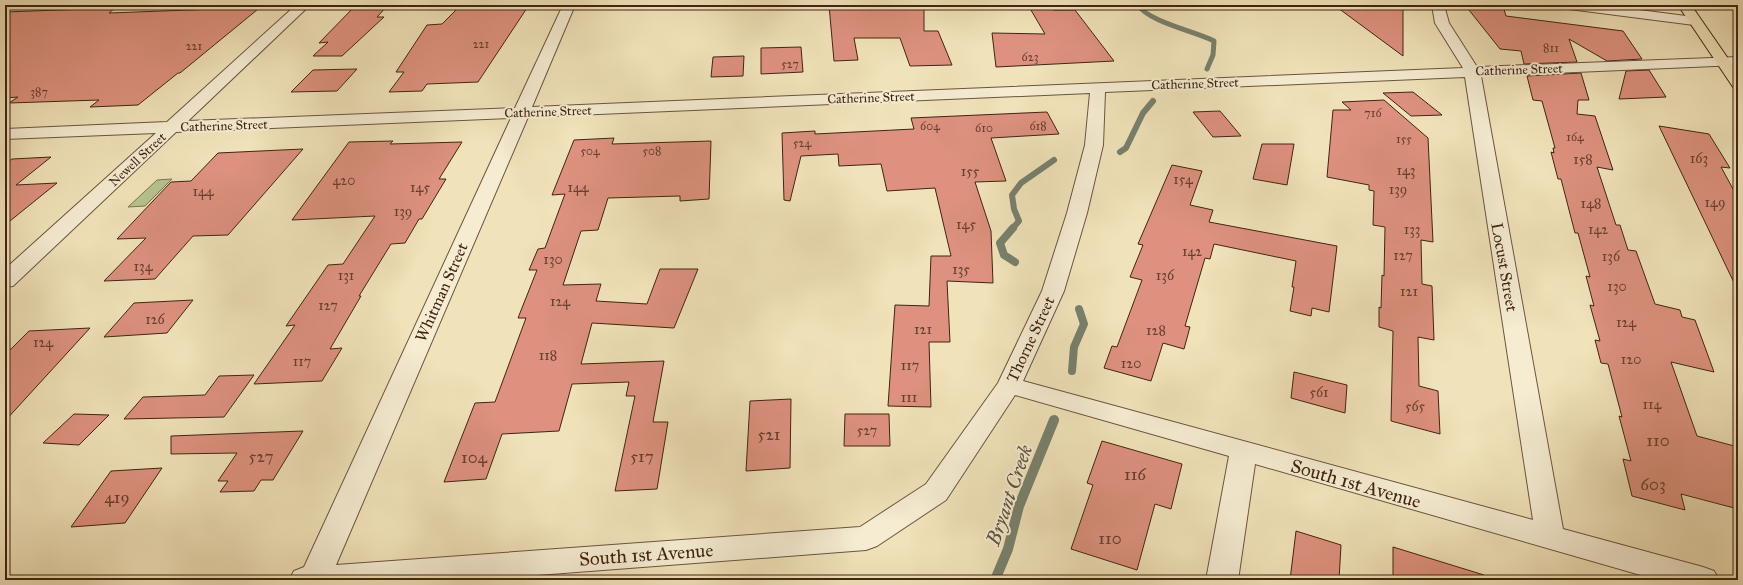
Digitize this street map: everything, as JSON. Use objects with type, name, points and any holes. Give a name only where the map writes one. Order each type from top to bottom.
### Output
[{"type":"main road","points":[[1684,5],[1694,21],[1730,61],[1738,84]]},
{"type":"street","name":"Newell Street","points":[[5,281],[304,5]]},
{"type":"street","name":"Whitman Street","points":[[311,580],[568,5]]},
{"type":"street","name":"Locust Street","points":[[1438,5],[1442,23],[1472,71],[1550,537]]},
{"type":"street","points":[[1569,5],[1694,21]]},
{"type":"street","name":"Catherine Street","points":[[5,134],[1730,61]]},
{"type":"street","name":"Thorne Street","points":[[866,538],[936,492],[1009,385],[1053,291],[1077,213],[1094,145],[1098,87]]},
{"type":"street","name":"South 1st Avenue","points":[[1009,385],[1703,580]]},
{"type":"street","points":[[1222,580],[1243,451]]},
{"type":"street","name":"South 1st Avenue","points":[[311,580],[866,538]]},
{"type":"green space","points":[[172,179],[145,206],[128,207],[157,180]]},
{"type":"building","points":[[222,5],[263,5],[180,73],[178,73],[138,105],[90,107],[99,100],[9,103],[18,97],[5,98],[5,12],[115,8],[109,13],[216,9]]},
{"type":"building","points":[[356,5],[388,5],[377,17],[384,17],[342,56],[313,56],[328,42],[319,43]]},
{"type":"building","points":[[461,5],[529,5],[478,82],[427,84],[422,91],[389,92],[404,72],[396,72],[427,25],[442,24]]},
{"type":"building","points":[[829,5],[924,5],[924,31],[938,31],[952,65],[910,66],[900,38],[854,38],[858,60],[834,61]]},
{"type":"building","points":[[1028,5],[1050,5],[1053,10],[1075,10],[1114,61],[996,67],[992,33],[1045,34]]},
{"type":"building","points":[[1334,5],[1403,5],[1403,56]]},
{"type":"building","points":[[1465,5],[1503,6],[1506,16],[1623,31],[1642,59],[1607,61],[1569,39],[1577,62],[1524,64],[1521,51],[1500,49]]},
{"type":"building","points":[[801,47],[803,72],[761,74],[761,48]]},
{"type":"building","points":[[744,56],[743,76],[711,77],[713,57]]},
{"type":"building","points":[[357,69],[337,91],[291,92],[313,70]]},
{"type":"building","points":[[1649,70],[1666,97],[1619,99],[1626,71]]},
{"type":"building","points":[[1581,73],[1589,100],[1578,100],[1577,114],[1595,116],[1613,170],[1597,167],[1616,225],[1620,225],[1628,250],[1636,251],[1655,304],[1680,310],[1682,317],[1695,320],[1714,372],[1671,362],[1697,436],[1738,447],[1738,509],[1681,494],[1685,510],[1632,496],[1623,459],[1631,461],[1619,416],[1622,417],[1608,364],[1601,363],[1595,340],[1600,341],[1590,305],[1594,306],[1586,276],[1590,277],[1578,233],[1575,233],[1561,179],[1558,179],[1551,152],[1554,153],[1553,148],[1555,148],[1542,101],[1533,100],[1527,76]]},
{"type":"building","points":[[1413,92],[1442,115],[1411,116],[1383,93]]},
{"type":"building","points":[[1384,100],[1428,138],[1433,242],[1421,240],[1422,284],[1432,286],[1434,340],[1418,337],[1419,386],[1438,391],[1440,434],[1391,421],[1393,331],[1379,327],[1382,275],[1384,276],[1385,227],[1373,225],[1374,191],[1369,190],[1369,185],[1327,177],[1333,110],[1351,110],[1342,102]]},
{"type":"building","points":[[1220,111],[1241,136],[1213,137],[1193,112]]},
{"type":"building","points":[[1047,112],[1059,134],[991,138],[1006,181],[975,182],[991,231],[993,283],[947,281],[950,342],[929,342],[931,407],[888,406],[895,305],[929,306],[931,256],[951,256],[935,188],[887,191],[881,164],[839,166],[838,154],[801,156],[790,201],[784,200],[782,133],[815,131],[815,134],[914,129],[911,118]]},
{"type":"building","points":[[1659,126],[1709,134],[1730,168],[1721,167],[1738,198],[1738,291]]},
{"type":"building","points":[[614,138],[612,144],[711,141],[709,199],[680,201],[680,196],[608,198],[598,230],[581,231],[563,285],[601,284],[596,301],[647,304],[660,269],[698,269],[674,328],[592,323],[581,364],[664,361],[653,422],[668,422],[657,489],[615,491],[635,396],[626,396],[629,382],[572,384],[559,431],[502,434],[486,479],[444,482],[475,403],[495,402],[526,318],[518,318],[537,270],[529,270],[538,249],[545,248],[565,194],[552,195],[574,140]]},
{"type":"building","points":[[393,141],[390,144],[462,142],[439,179],[446,179],[422,219],[419,219],[405,243],[391,244],[359,296],[361,296],[330,349],[342,348],[322,381],[254,384],[295,325],[286,326],[328,265],[343,264],[375,216],[292,220],[349,142]]},
{"type":"building","points":[[1262,144],[1294,144],[1287,185],[1253,179]]},
{"type":"building","points":[[303,149],[228,235],[193,236],[155,279],[104,281],[146,238],[117,239],[171,182],[191,181],[218,153]]},
{"type":"building","points":[[51,157],[16,185],[57,183],[5,225],[5,164],[12,159]]},
{"type":"building","points":[[1172,165],[1202,171],[1190,205],[1213,210],[1209,222],[1337,246],[1329,312],[1312,308],[1311,316],[1290,311],[1296,261],[1214,244],[1210,259],[1205,258],[1185,326],[1190,327],[1184,349],[1163,343],[1151,381],[1104,368],[1112,346],[1117,347],[1142,280],[1130,277],[1143,245],[1138,244]]},
{"type":"building","points":[[193,300],[167,333],[104,337],[134,303]]},
{"type":"building","points":[[90,328],[5,421],[5,355],[29,331]]},
{"type":"building","points":[[1294,372],[1347,385],[1345,413],[1291,398]]},
{"type":"building","points":[[254,375],[224,417],[124,419],[143,397],[205,395],[219,376]]},
{"type":"building","points":[[791,399],[790,468],[746,471],[750,401]]},
{"type":"building","points":[[74,414],[109,415],[79,445],[43,443]]},
{"type":"building","points":[[845,414],[889,414],[890,446],[844,446]]},
{"type":"building","points":[[303,431],[273,480],[261,480],[254,491],[220,492],[228,481],[218,481],[237,453],[171,454],[171,436]]},
{"type":"building","points":[[1102,441],[1182,464],[1171,509],[1155,504],[1137,570],[1071,549],[1093,485],[1087,483]]},
{"type":"building","points":[[162,468],[125,523],[71,527],[111,471]]},
{"type":"building","points":[[1296,531],[1341,545],[1339,580],[1290,580]]},
{"type":"building","points":[[1393,547],[1484,575],[1483,580],[1393,580]]},
{"type":"waterway","name":"Bryant Creek","points":[[1138,5],[1144,11],[1162,21],[1214,41],[1213,55],[1207,69]]},
{"type":"waterway","name":"Bryant Creek","points":[[1120,152],[1126,148],[1143,113],[1153,101]]},
{"type":"waterway","name":"Bryant Creek","points":[[1012,229],[1019,221],[1014,209],[1012,195],[1021,183],[1054,160]]},
{"type":"waterway","name":"Bryant Creek","points":[[1013,228],[1000,243],[1004,255],[1015,262]]},
{"type":"waterway","name":"Bryant Creek","points":[[1072,371],[1074,347],[1084,324],[1079,309]]},
{"type":"waterway","name":"Bryant Creek","points":[[995,580],[1008,549],[1019,506],[1054,420]]}]
